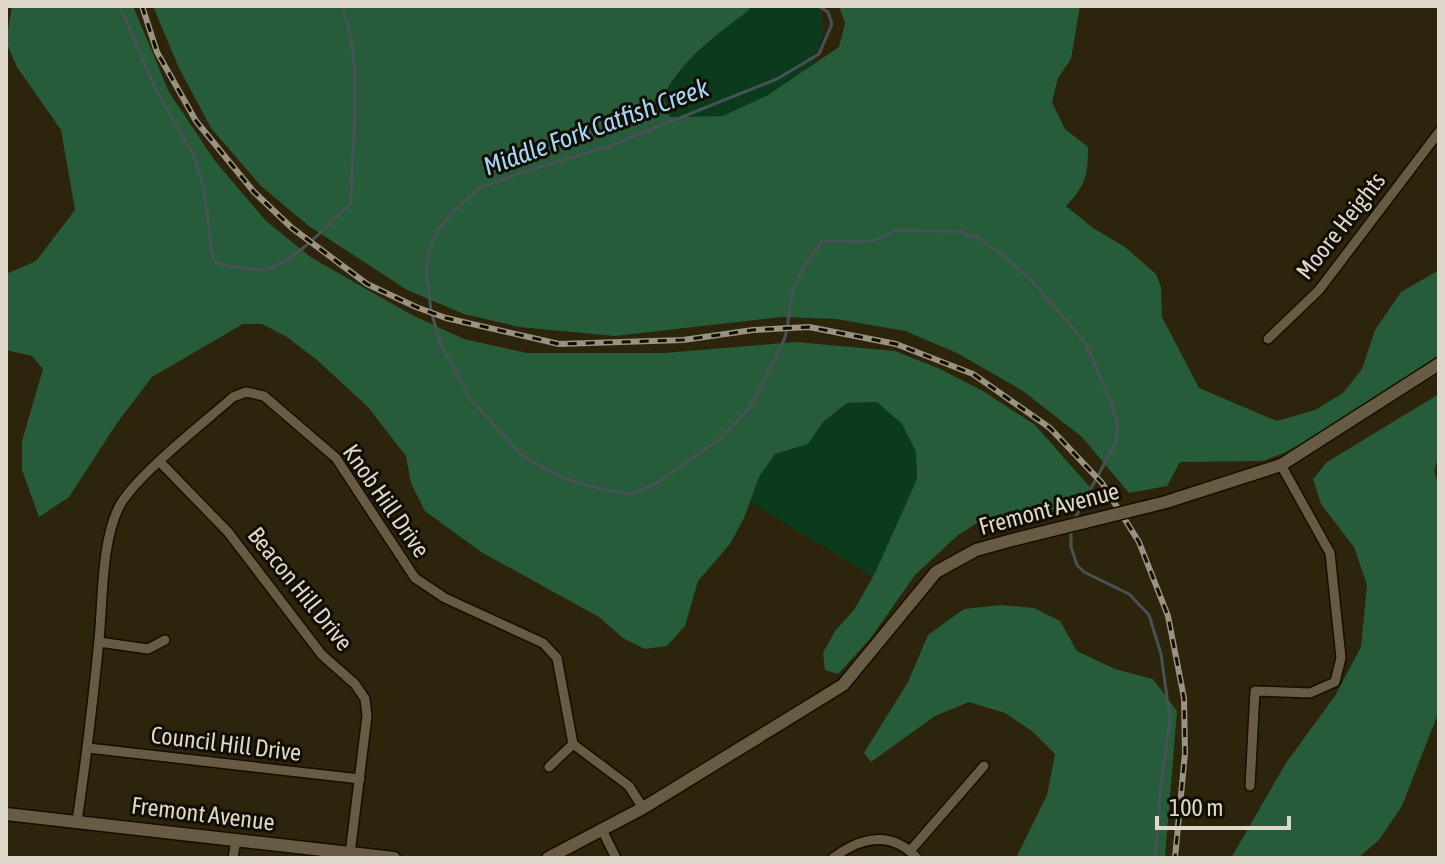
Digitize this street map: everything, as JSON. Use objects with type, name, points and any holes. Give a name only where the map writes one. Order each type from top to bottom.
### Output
[{"type":"main road","name":"Fremont Avenue","points":[[548,858],[643,808],[843,685],[936,572],[976,550],[1166,502],[1281,465],[1439,364]]},
{"type":"main road","name":"Fremont Avenue","points":[[6,814],[394,858]]},
{"type":"street","name":"Moore Heights","points":[[1268,339],[1319,290],[1439,132]]},
{"type":"street","name":"Knob Hill Drive","points":[[77,821],[88,748],[108,545],[119,507],[160,462],[233,397],[246,392],[264,396],[336,458],[415,578],[445,598],[543,643],[557,658],[573,744]]},
{"type":"street","name":"Beacon Hill Drive","points":[[160,462],[228,532],[322,655],[355,684],[365,699],[367,716],[350,854]]},
{"type":"street","points":[[1250,786],[1255,691],[1310,693],[1335,682],[1341,658],[1330,553],[1281,465]]},
{"type":"street","points":[[99,642],[148,649],[165,640]]},
{"type":"street","points":[[549,767],[573,744],[629,786],[643,808]]},
{"type":"street","name":"Council Hill Drive","points":[[88,748],[360,779]]},
{"type":"street","points":[[833,858],[864,840],[891,840],[913,854],[984,766]]},
{"type":"street","points":[[602,830],[616,858]]},
{"type":"street","points":[[233,858],[236,840]]},
{"type":"green space","points":[[12,6],[133,6],[169,92],[215,161],[266,221],[312,258],[410,314],[464,339],[527,353],[664,353],[796,342],[895,351],[983,391],[1035,425],[1103,502],[979,522],[958,535],[915,575],[870,639],[838,674],[825,670],[823,653],[835,631],[854,610],[875,573],[917,479],[916,452],[902,424],[877,402],[847,403],[823,422],[808,444],[775,454],[759,477],[744,518],[730,544],[698,581],[685,626],[667,646],[645,649],[623,638],[599,617],[481,552],[425,511],[411,483],[406,456],[367,406],[287,337],[262,324],[243,324],[152,377],[117,423],[69,497],[39,517],[22,470],[22,441],[43,369],[32,356],[6,350],[6,274],[36,261],[75,210],[61,130],[17,67],[6,42]]},
{"type":"green space","points":[[153,6],[750,6],[679,71],[663,97],[670,117],[723,116],[768,95],[839,47],[845,23],[839,6],[1080,6],[1071,59],[1058,78],[1052,102],[1065,129],[1088,147],[1084,180],[1066,206],[1093,228],[1125,247],[1156,274],[1161,287],[1162,317],[1199,388],[1277,421],[1315,410],[1343,393],[1362,369],[1375,330],[1401,292],[1439,270],[1439,355],[1346,419],[1284,453],[1263,461],[1180,462],[1167,486],[1129,493],[1082,437],[1023,391],[957,353],[905,331],[836,319],[781,317],[615,336],[519,327],[464,314],[407,290],[309,226],[261,186],[211,128],[179,68]]},
{"type":"green space","points":[[750,6],[820,6],[824,33],[813,65],[768,95],[723,116],[670,117],[663,97],[679,71]]},
{"type":"green space","points":[[1439,394],[1439,455],[1434,470],[1439,488],[1439,711],[1402,806],[1379,840],[1358,858],[1231,858],[1286,763],[1335,696],[1361,647],[1367,585],[1354,547],[1321,504],[1313,479],[1327,462]]},
{"type":"green space","points":[[877,402],[902,424],[916,452],[917,479],[873,577],[750,502],[759,477],[775,454],[808,444],[823,422],[847,403]]},
{"type":"green space","points":[[1001,605],[1034,608],[1060,621],[1077,651],[1115,669],[1153,679],[1177,711],[1165,858],[1016,858],[1047,795],[1055,754],[1033,732],[1005,713],[969,702],[935,716],[871,762],[864,753],[908,682],[928,635],[964,609]]},
{"type":"waterway","name":"Middle Fork Catfish Creek","points":[[120,6],[155,88],[194,156],[204,190],[213,259],[216,263],[260,269],[277,266],[288,259],[351,203],[355,78],[349,29],[342,6]]},
{"type":"waterway","name":"Middle Fork Catfish Creek","points":[[818,6],[828,12],[832,24],[819,54],[777,79],[607,147],[478,189],[438,230],[429,251],[426,266],[431,311],[441,345],[469,397],[521,455],[563,478],[630,494],[655,484],[720,439],[749,409],[784,340],[796,283],[822,241],[870,241],[895,230],[961,232],[979,238],[1008,259],[1031,280],[1085,342],[1113,407],[1118,426],[1116,442],[1073,522]]},
{"type":"waterway","name":"Middle Fork Catfish Creek","points":[[1071,529],[1071,547],[1077,565],[1084,572],[1129,594],[1149,615],[1161,654],[1170,719],[1155,858]]},
{"type":"railway","points":[[142,6],[157,52],[196,121],[254,192],[292,228],[367,284],[416,307],[446,318],[559,344],[683,340],[753,330],[809,327],[896,344],[973,374],[1050,428],[1102,483],[1139,542],[1168,616],[1184,698],[1185,753],[1175,858]]}]
